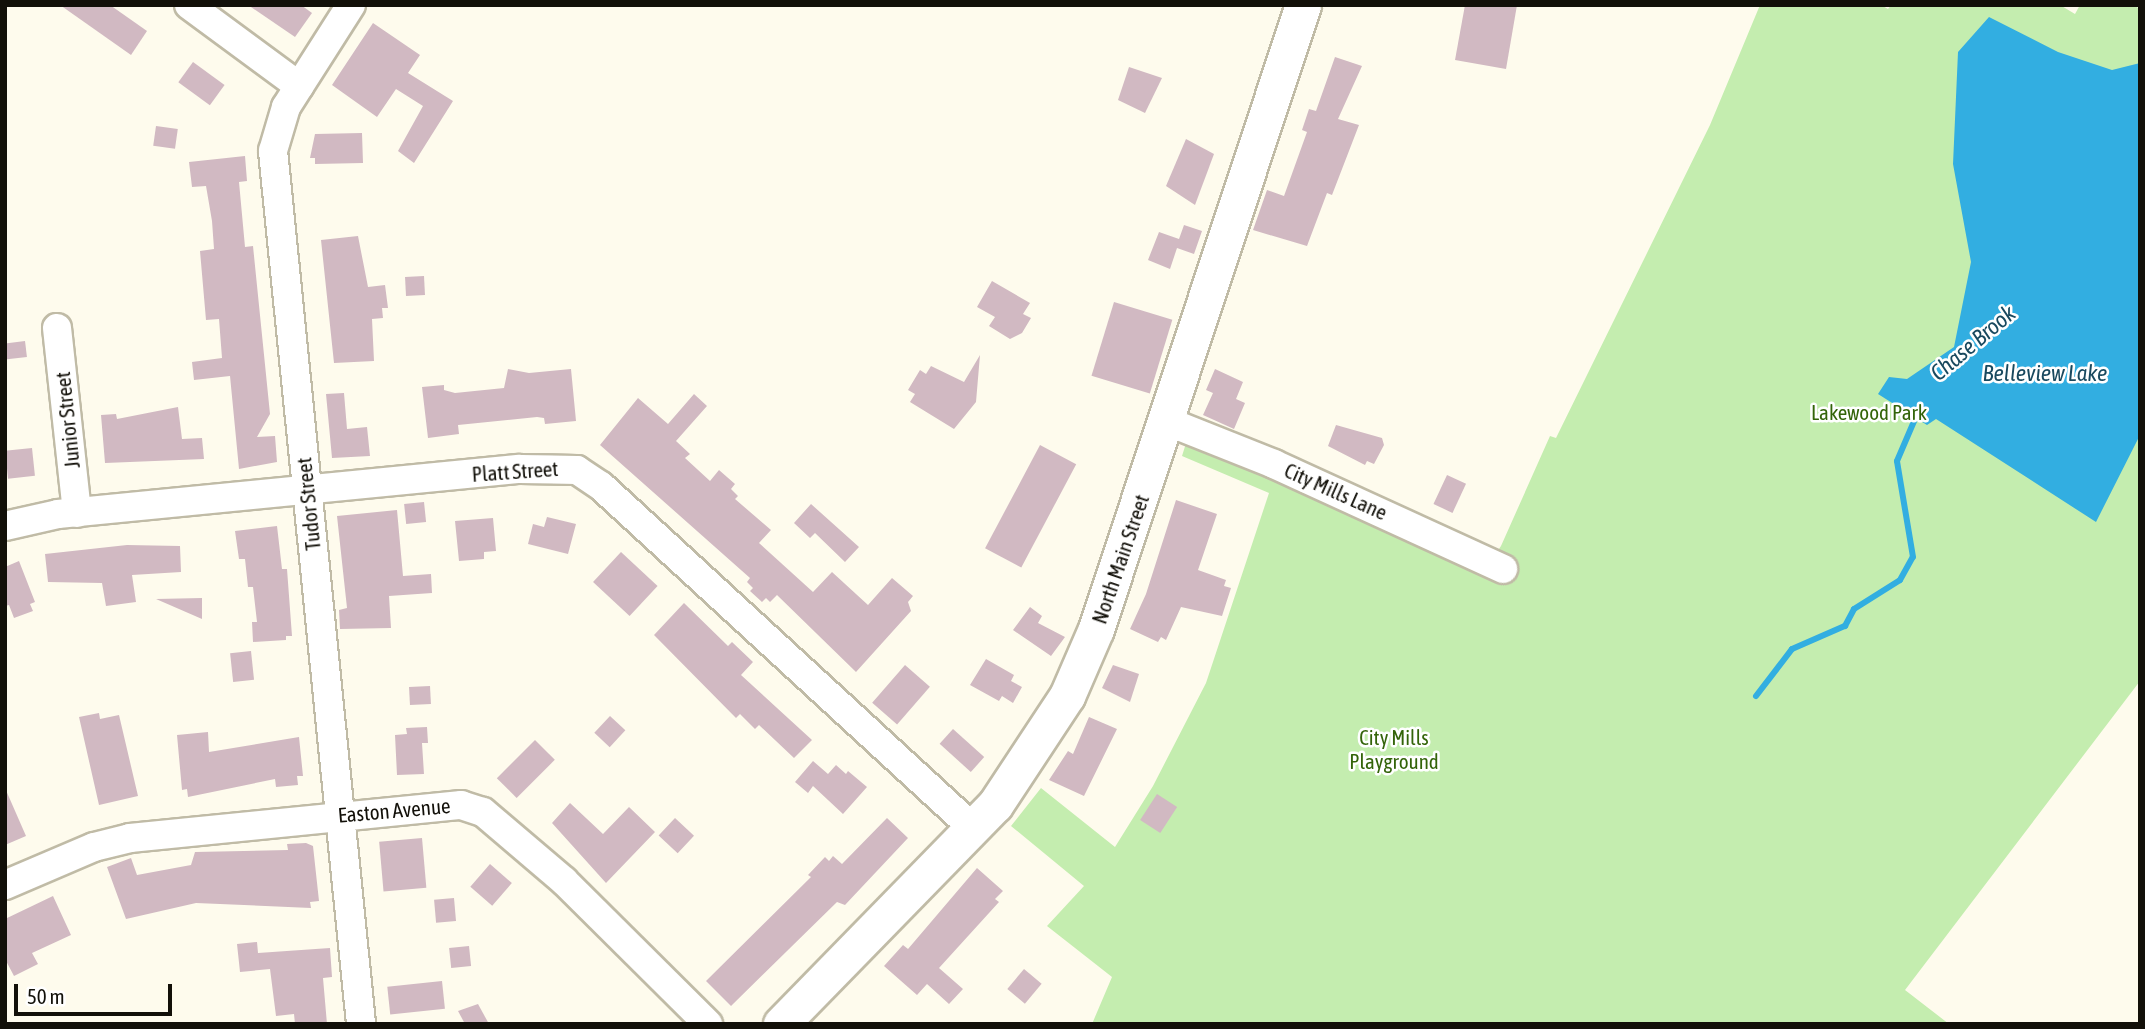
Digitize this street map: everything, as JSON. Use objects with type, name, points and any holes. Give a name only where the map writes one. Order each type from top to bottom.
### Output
[{"type":"main road","name":"North Main Street","points":[[781,1024],[974,829],[1027,761],[1077,676],[1166,421],[1303,5]]},
{"type":"street","points":[[189,5],[299,86]]},
{"type":"street","name":"Tudor Street","points":[[351,5],[280,119],[273,151],[361,1024]]},
{"type":"street","name":"Junior Street","points":[[57,328],[77,513]]},
{"type":"street","name":"City Mills Lane","points":[[1166,421],[1274,464],[1503,569]]},
{"type":"street","name":"Platt Street","points":[[5,526],[77,513],[549,467],[583,473],[974,829]]},
{"type":"street","name":"Easton Avenue","points":[[5,885],[111,842],[443,804],[483,812],[584,900],[708,1024]]},
{"type":"green space","name":"Lakewood Park","points":[[1760,5],[1881,5],[1888,9],[1891,5],[2060,5],[2075,14],[2080,5],[2133,5],[2140,9],[2140,681],[1905,990],[1949,1024],[1092,1024],[1112,977],[1047,926],[1084,886],[1011,826],[1041,788],[1115,847],[1153,786],[1206,683],[1269,493],[1182,456],[1187,440],[1484,571],[1501,546],[1550,436],[1556,438],[1710,125]]},
{"type":"water","name":"Belleview Lake","points":[[1989,17],[2058,52],[2112,70],[2140,63],[2140,435],[2096,522],[1936,419],[1927,425],[1878,394],[1889,377],[1907,379],[1954,347],[1971,262],[1953,164],[1958,52]]},
{"type":"building","points":[[60,5],[110,5],[147,31],[131,55]]},
{"type":"building","points":[[248,5],[301,5],[312,13],[295,37]]},
{"type":"building","points":[[1465,5],[1517,5],[1506,69],[1455,60]]},
{"type":"building","points":[[373,23],[420,55],[408,73],[453,101],[414,163],[398,151],[423,106],[396,89],[377,117],[332,85]]},
{"type":"building","points":[[1335,57],[1362,66],[1338,119],[1359,125],[1332,195],[1327,193],[1307,246],[1253,230],[1267,190],[1284,196],[1307,132],[1302,130],[1309,109],[1316,111]]},
{"type":"building","points":[[193,62],[225,85],[210,105],[178,82]]},
{"type":"building","points":[[1129,67],[1162,78],[1145,113],[1118,100]]},
{"type":"building","points":[[156,126],[178,129],[175,149],[153,146]]},
{"type":"building","points":[[362,133],[363,163],[315,164],[315,158],[310,158],[315,134]]},
{"type":"building","points":[[1186,139],[1214,154],[1195,205],[1166,186]]},
{"type":"building","points":[[245,156],[247,181],[239,182],[245,247],[253,246],[270,414],[257,437],[275,436],[277,462],[239,469],[230,376],[194,380],[192,362],[222,358],[219,319],[206,320],[200,251],[214,249],[212,221],[206,186],[192,187],[189,162]]},
{"type":"building","points":[[1184,225],[1202,231],[1194,254],[1177,248],[1170,269],[1148,260],[1159,232],[1179,239]]},
{"type":"building","points":[[358,236],[368,287],[385,285],[388,308],[382,308],[383,318],[372,319],[374,361],[334,363],[321,240]]},
{"type":"building","points":[[424,276],[425,295],[406,296],[405,277]]},
{"type":"building","points":[[992,281],[1030,303],[1023,314],[1031,318],[1022,333],[1010,339],[989,326],[995,317],[977,307]]},
{"type":"building","points":[[1114,302],[1172,320],[1150,393],[1091,376]]},
{"type":"building","points":[[25,341],[27,357],[7,359],[5,343]]},
{"type":"building","points":[[980,355],[976,402],[954,429],[910,402],[915,394],[908,390],[920,370],[926,374],[931,366],[964,382]]},
{"type":"building","points":[[508,369],[529,373],[571,369],[576,421],[545,424],[544,418],[537,417],[458,425],[459,434],[428,438],[422,387],[444,385],[444,390],[455,393],[504,388]]},
{"type":"building","points":[[1215,369],[1243,382],[1236,399],[1245,403],[1234,429],[1203,415],[1213,393],[1206,390]]},
{"type":"building","points":[[344,393],[347,429],[367,427],[370,456],[332,458],[326,394]]},
{"type":"building","points":[[694,394],[707,406],[676,441],[690,454],[685,458],[710,481],[719,470],[735,484],[731,489],[738,496],[735,499],[771,530],[759,543],[813,592],[832,572],[868,605],[892,578],[913,596],[908,602],[911,611],[856,672],[777,595],[770,602],[766,598],[762,602],[750,591],[753,588],[747,582],[750,578],[600,445],[638,398],[668,424]]},
{"type":"building","points":[[178,407],[182,439],[202,438],[204,459],[105,463],[101,415],[116,414],[117,419]]},
{"type":"building","points":[[1336,425],[1382,438],[1384,445],[1374,464],[1367,461],[1365,465],[1328,446]]},
{"type":"building","points":[[1040,445],[1076,464],[1021,568],[985,548]]},
{"type":"building","points":[[32,448],[35,476],[8,479],[5,451]]},
{"type":"building","points":[[1447,475],[1466,484],[1453,513],[1433,504]]},
{"type":"building","points":[[1176,500],[1217,514],[1198,570],[1226,580],[1224,586],[1231,588],[1222,616],[1181,607],[1166,640],[1161,637],[1158,642],[1130,629],[1146,594]]},
{"type":"building","points":[[424,502],[426,522],[406,524],[404,504]]},
{"type":"building","points":[[811,504],[859,547],[845,562],[815,533],[810,538],[794,523]]},
{"type":"building","points":[[397,510],[403,576],[431,574],[432,593],[389,596],[391,628],[340,629],[339,610],[347,608],[337,516]]},
{"type":"building","points":[[547,517],[576,524],[568,554],[528,544],[533,524],[544,527]]},
{"type":"building","points":[[493,518],[496,551],[484,552],[484,559],[459,561],[455,521]]},
{"type":"building","points":[[277,526],[282,569],[287,569],[292,636],[286,636],[286,640],[253,642],[252,622],[257,622],[253,587],[248,587],[245,559],[239,559],[235,531]]},
{"type":"building","points":[[127,545],[180,546],[181,572],[132,575],[136,602],[106,606],[102,583],[48,582],[45,554]]},
{"type":"building","points":[[621,552],[658,586],[630,616],[593,582]]},
{"type":"building","points":[[19,561],[35,602],[30,604],[33,611],[14,618],[9,605],[5,606],[5,567]]},
{"type":"building","points":[[202,598],[202,619],[156,599]]},
{"type":"building","points":[[684,603],[728,646],[732,642],[753,662],[741,675],[812,740],[794,758],[759,725],[755,729],[740,714],[736,718],[654,635]]},
{"type":"building","points":[[1030,607],[1042,616],[1038,623],[1065,637],[1051,656],[1013,630]]},
{"type":"building","points":[[251,651],[254,680],[233,682],[230,653]]},
{"type":"building","points":[[986,659],[1014,675],[1011,681],[1022,687],[1013,703],[1002,696],[999,701],[970,685]]},
{"type":"building","points":[[905,665],[930,687],[897,724],[872,703]]},
{"type":"building","points":[[1113,665],[1139,674],[1130,702],[1102,688]]},
{"type":"building","points":[[430,686],[431,704],[410,705],[409,687]]},
{"type":"building","points":[[99,713],[100,719],[119,715],[138,796],[99,805],[79,717]]},
{"type":"building","points":[[610,716],[625,730],[610,747],[594,733]]},
{"type":"building","points":[[1089,717],[1117,729],[1084,796],[1049,780],[1068,751],[1073,754]]},
{"type":"building","points":[[427,727],[428,743],[422,743],[424,774],[397,775],[395,735],[407,734],[406,728]]},
{"type":"building","points":[[953,729],[984,757],[971,772],[940,744]]},
{"type":"building","points":[[208,732],[209,752],[299,737],[303,776],[297,776],[298,785],[276,787],[275,779],[188,797],[187,789],[182,790],[177,735]]},
{"type":"building","points":[[535,740],[555,760],[517,798],[497,778]]},
{"type":"building","points":[[813,761],[828,774],[836,765],[867,787],[843,814],[813,786],[808,793],[795,782]]},
{"type":"building","points":[[5,788],[26,836],[5,845]]},
{"type":"building","points":[[1157,794],[1177,807],[1160,833],[1140,820]]},
{"type":"building","points":[[570,803],[603,834],[629,807],[655,832],[606,883],[552,823]]},
{"type":"building","points":[[675,818],[694,836],[678,853],[659,836]]},
{"type":"building","points":[[887,818],[908,838],[845,905],[837,902],[731,1006],[706,981],[811,877],[808,875],[825,857],[829,861],[833,856],[842,864]]},
{"type":"building","points":[[422,838],[426,888],[384,892],[379,842]]},
{"type":"building","points":[[306,843],[313,846],[319,901],[310,902],[311,908],[196,903],[126,919],[107,867],[131,858],[137,875],[191,865],[195,852],[288,850],[287,844]]},
{"type":"building","points":[[490,864],[512,883],[492,906],[470,887]]},
{"type":"building","points":[[977,868],[1003,891],[995,899],[999,902],[939,968],[963,989],[949,1004],[927,984],[917,995],[884,966],[903,945],[908,949]]},
{"type":"building","points":[[53,896],[71,935],[32,953],[38,964],[14,976],[5,959],[5,919]]},
{"type":"building","points":[[454,898],[456,921],[436,923],[434,900]]},
{"type":"building","points":[[257,942],[258,953],[330,948],[332,977],[323,978],[327,1024],[295,1024],[294,1014],[276,1016],[270,969],[240,972],[237,944]]},
{"type":"building","points":[[469,946],[471,966],[451,968],[449,948]]},
{"type":"building","points":[[1024,969],[1042,984],[1025,1004],[1007,989]]},
{"type":"building","points":[[442,981],[445,1009],[390,1015],[387,987]]},
{"type":"building","points":[[478,1004],[489,1024],[465,1024],[458,1011]]},
{"type":"waterway","name":"Chase Brook","points":[[1756,696],[1792,649],[1845,626],[1854,609],[1900,580],[1913,557],[1897,461],[1918,412]]},
{"type":"park label","name":"City Mills Playground","points":[[1394,749]]}]
